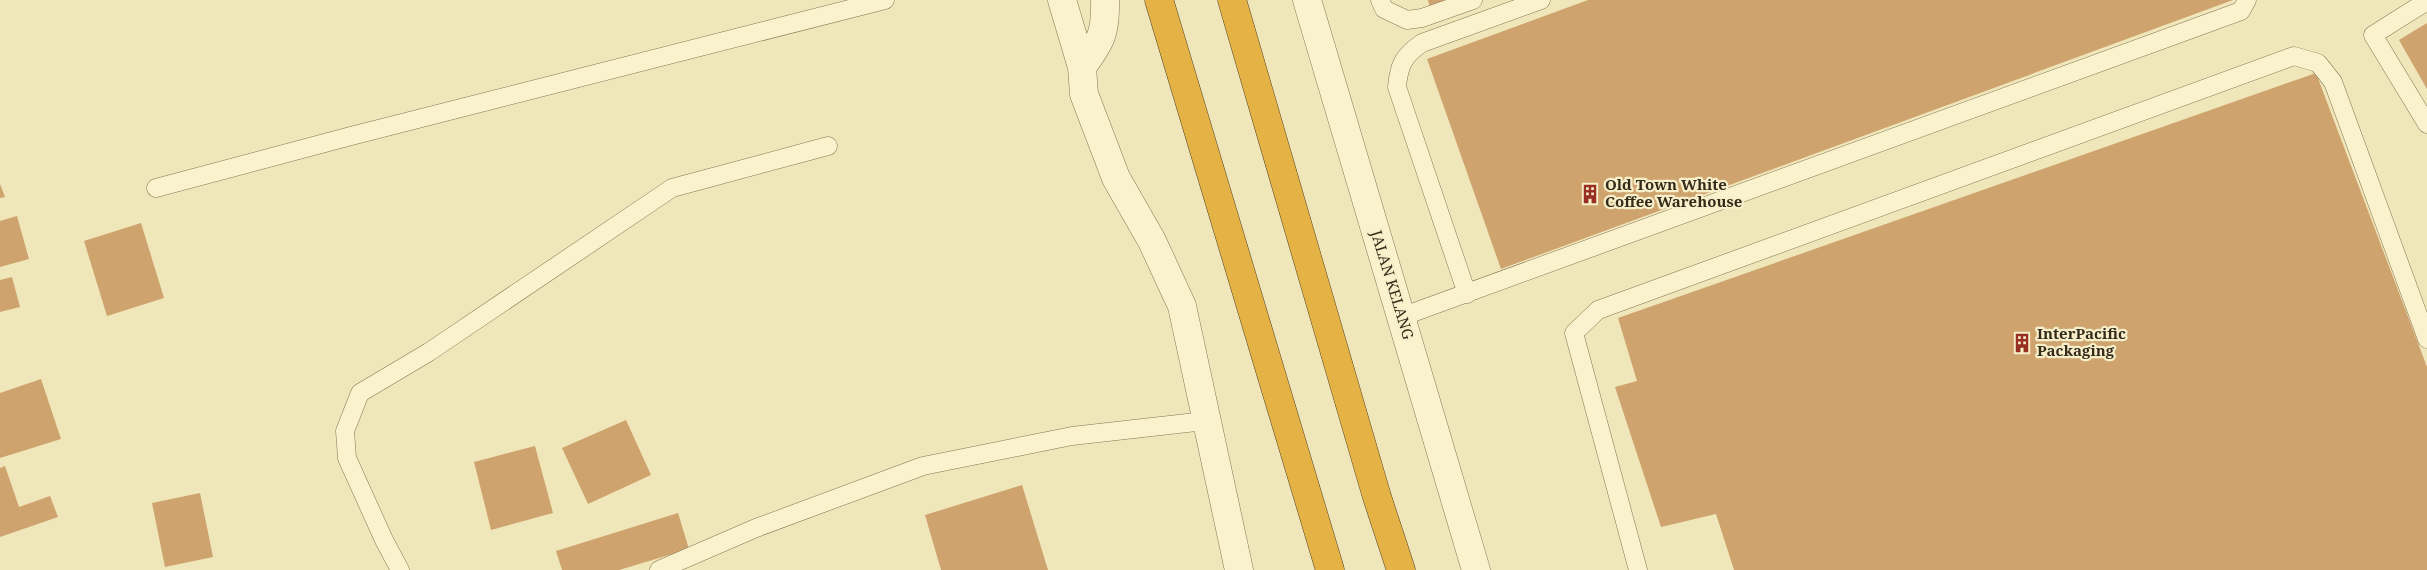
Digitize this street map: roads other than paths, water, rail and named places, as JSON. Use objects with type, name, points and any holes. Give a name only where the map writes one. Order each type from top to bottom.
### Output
[{"type":"highway","points":[[1159,0],[1330,570]]},
{"type":"highway","points":[[1232,0],[1378,497],[1402,570]]},
{"type":"street","points":[[1062,0],[1082,67],[1084,94],[1116,178],[1152,241],[1182,306],[1205,421],[1239,570]]},
{"type":"street","points":[[1082,67],[1101,41],[1106,16],[1105,0]]},
{"type":"street","name":"JALAN KELANG","points":[[1307,0],[1476,570]]},
{"type":"lane","points":[[156,188],[351,136],[885,0]]},
{"type":"lane","points":[[1380,0],[1384,8],[1407,20],[1422,18],[1473,0]]},
{"type":"lane","points":[[1467,294],[1397,87],[1399,70],[1408,53],[1422,42],[1541,0]]},
{"type":"lane","points":[[1401,317],[2241,11],[2247,0]]},
{"type":"lane","points":[[2427,2],[2372,35],[2427,124]]},
{"type":"lane","points":[[1638,570],[1574,333],[1598,310],[2294,56],[2318,63],[2333,82],[2427,339]]},
{"type":"lane","points":[[400,570],[384,540],[347,458],[345,431],[360,393],[429,352],[672,188],[828,146]]},
{"type":"lane","points":[[659,570],[756,528],[922,466],[1072,436],[1205,421]]},
{"type":"place","name":"Old Town White Coffee Warehouse","points":[[1590,194]]},
{"type":"place","name":"InterPacific Packaging","points":[[2022,343]]}]
